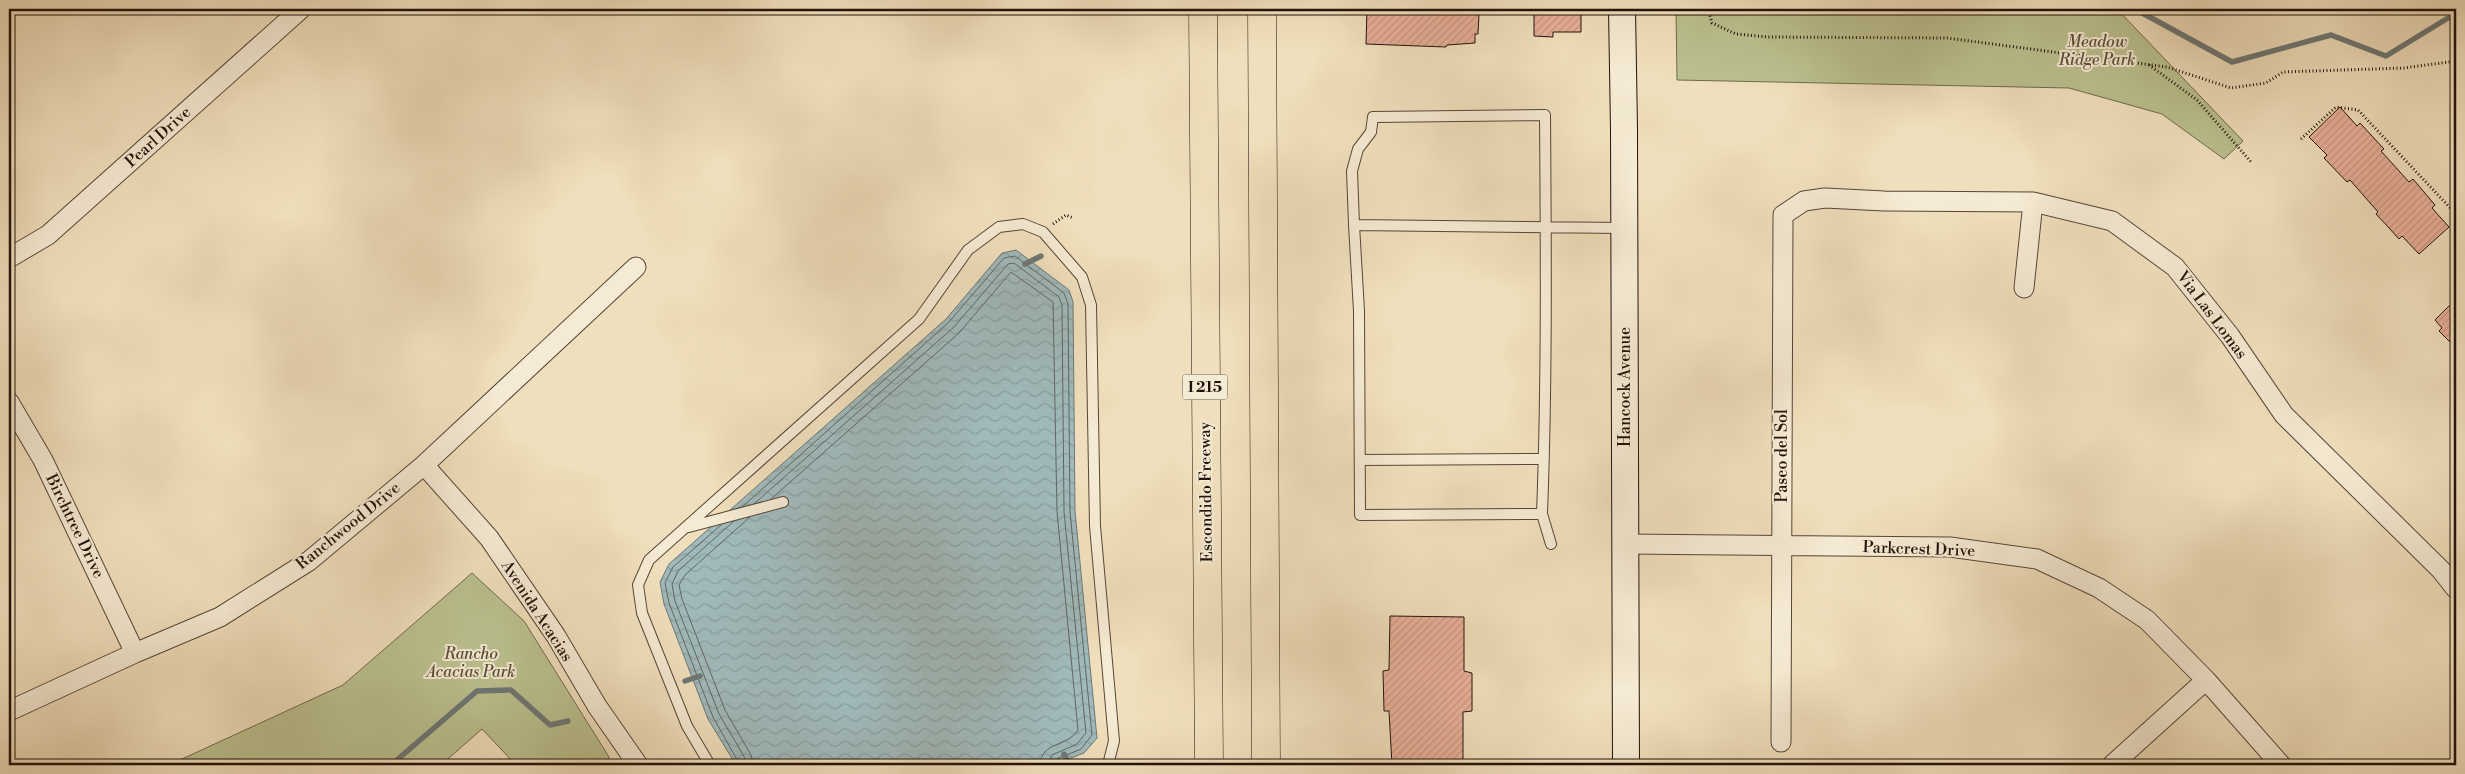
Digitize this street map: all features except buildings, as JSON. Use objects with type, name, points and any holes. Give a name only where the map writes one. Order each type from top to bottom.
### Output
[{"type":"highway","name":"Escondido Freeway","points":[[1203,9],[1209,765]]},
{"type":"highway","points":[[1262,9],[1266,765]]},
{"type":"main road","name":"Hancock Avenue","points":[[1622,9],[1625,228],[1626,765]]},
{"type":"street","name":"Pearl Drive","points":[[9,258],[48,235],[301,9]]},
{"type":"street","name":"Via Las Lomas","points":[[1825,198],[1884,201],[2033,202],[2112,220],[2176,267],[2230,336],[2284,415],[2441,570],[2456,589]]},
{"type":"street","name":"Paseo del Sol","points":[[1781,742],[1783,216],[1804,201],[1825,198]]},
{"type":"street","points":[[2024,288],[2033,202]]},
{"type":"street","name":"Ranchwood Drive","points":[[9,711],[135,653],[220,617],[309,561],[424,465],[636,267]]},
{"type":"street","name":"Birchtree Drive","points":[[9,402],[43,460],[135,653]]},
{"type":"street","name":"Avenida Acacias","points":[[424,465],[489,538],[556,636],[597,706],[638,765]]},
{"type":"street","name":"Parkcrest Drive","points":[[1626,544],[1950,547],[2037,559],[2099,588],[2147,620],[2206,680],[2281,765]]},
{"type":"street","points":[[2112,765],[2206,680]]},
{"type":"lane","points":[[1542,514],[1360,516],[1359,311],[1352,171],[1358,150],[1371,132],[1373,118],[1545,115],[1546,227],[1542,514],[1551,544]]},
{"type":"lane","points":[[710,765],[687,726],[646,622],[638,584],[649,560],[919,319],[968,250],[999,227],[1023,224],[1043,232],[1082,277],[1091,305],[1095,526],[1114,741],[1108,765]]},
{"type":"lane","points":[[1354,225],[1625,228]]},
{"type":"lane","points":[[1360,460],[1544,459]]},
{"type":"lane","points":[[685,528],[783,502]]},
{"type":"path","points":[[1708,9],[1712,23],[1736,34],[1768,37],[1947,38],[2167,67],[2230,88],[2266,82],[2282,72],[2404,68],[2456,61]]},
{"type":"path","points":[[2149,64],[2197,100],[2251,162]]},
{"type":"path","points":[[2301,139],[2336,107],[2358,110],[2456,214]]},
{"type":"path","points":[[1043,232],[1066,216],[1073,218]]},
{"type":"green space","name":"Meadow Ridge Park","points":[[1676,9],[2117,9],[2243,141],[2224,159],[2162,114],[2069,88],[1677,80]]},
{"type":"green space","name":"Rancho Acacias Park","points":[[472,573],[524,621],[609,757],[607,765],[516,765],[482,729],[441,765],[169,765],[343,685]]},
{"type":"water","points":[[1016,250],[1069,290],[1073,302],[1075,511],[1097,738],[1084,753],[1054,765],[736,765],[708,719],[664,604],[660,582],[669,564],[946,319],[1002,253]]},
{"type":"waterway","points":[[2135,9],[2232,62],[2331,35],[2386,56],[2448,18],[2456,18]]},
{"type":"waterway","points":[[1025,264],[1041,256]]},
{"type":"waterway","points":[[685,681],[700,676]]},
{"type":"waterway","points":[[391,765],[477,691],[511,690],[550,725],[568,721]]},
{"type":"waterway","points":[[1064,754],[1069,765]]}]
